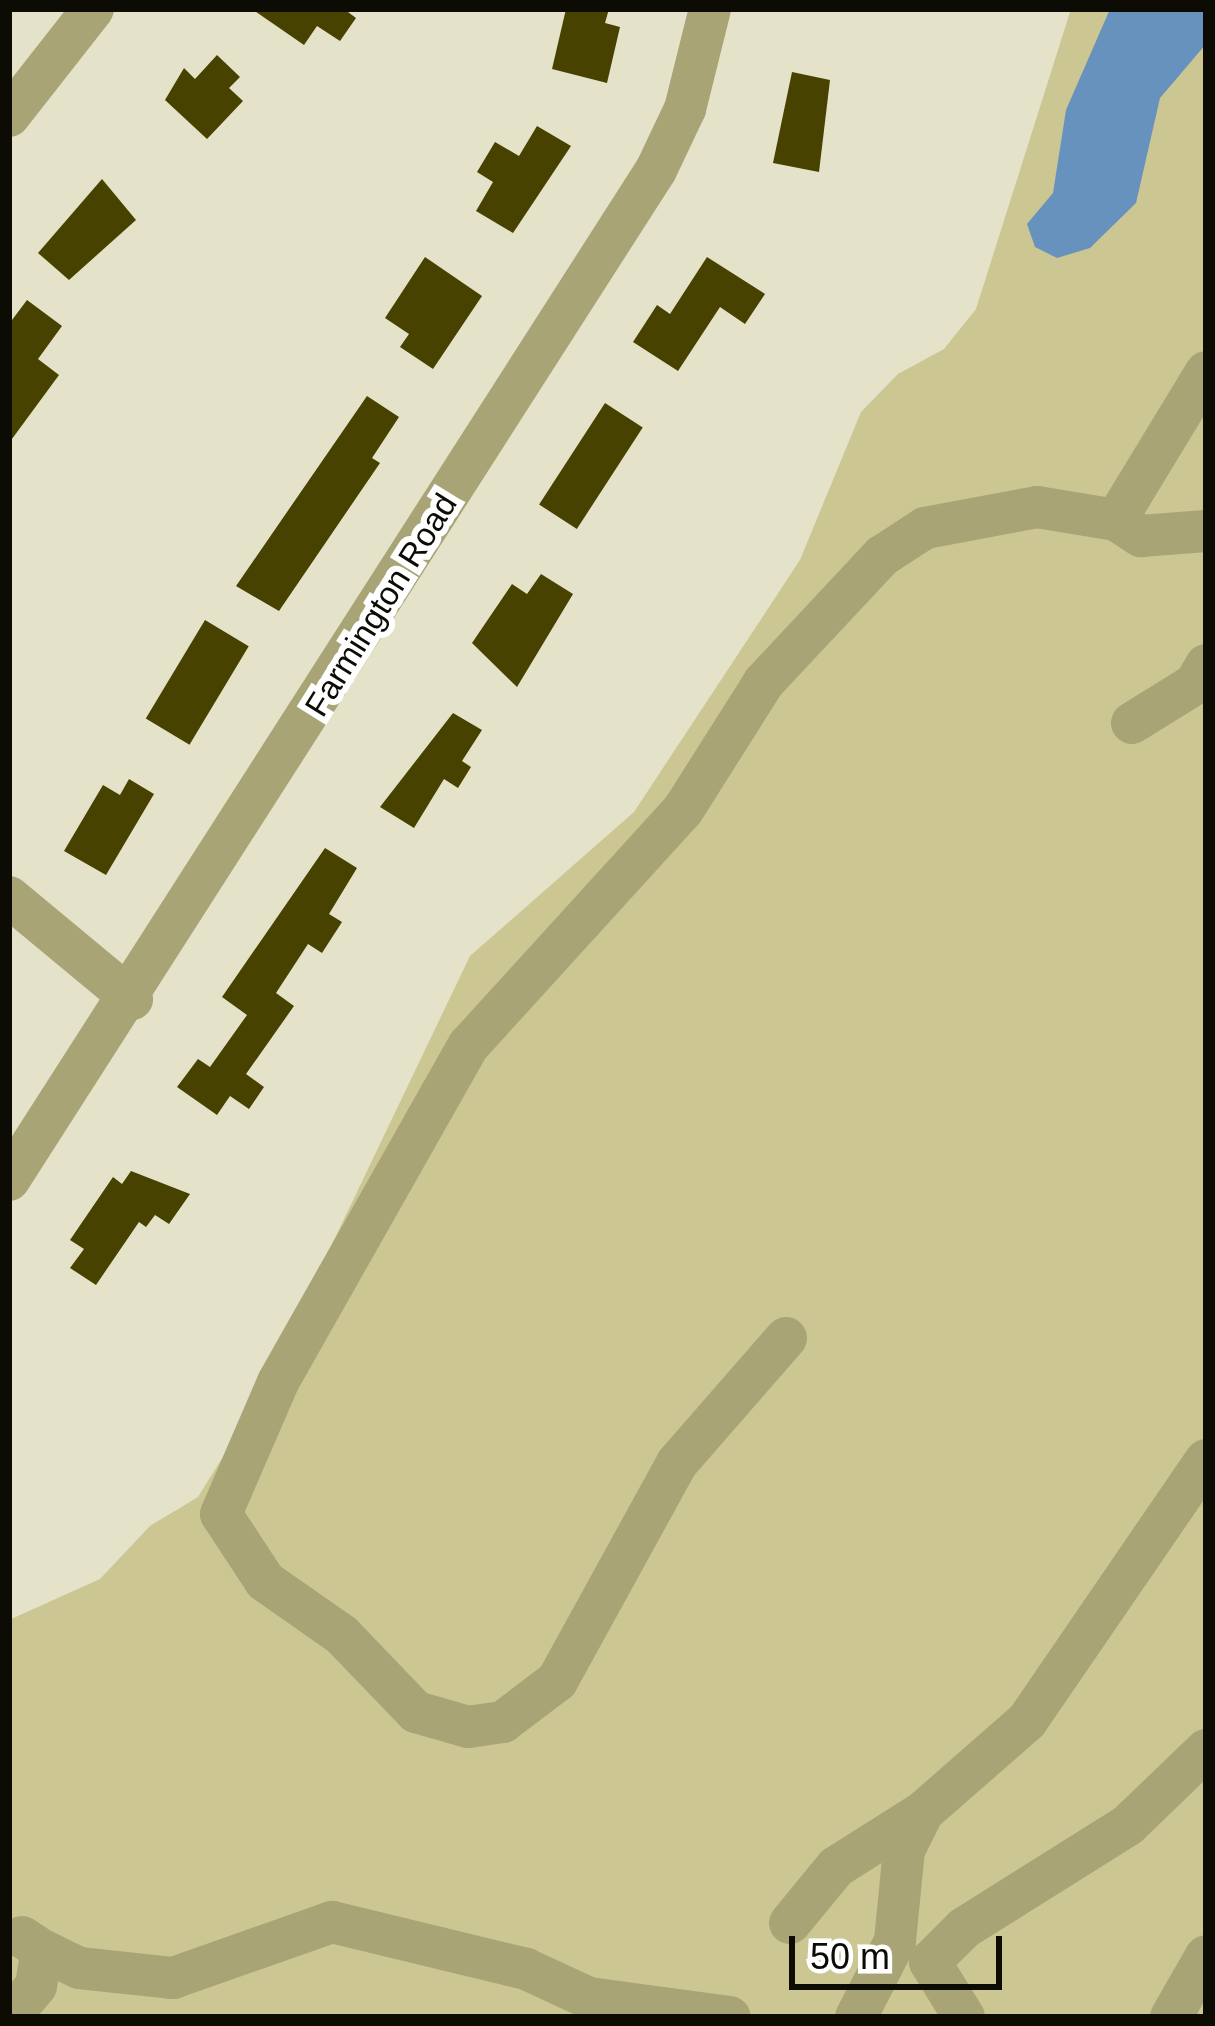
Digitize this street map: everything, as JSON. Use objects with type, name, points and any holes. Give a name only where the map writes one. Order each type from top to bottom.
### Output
[{"type":"street","points":[[9,116],[93,9]]},
{"type":"street","name":"Farmington Road","points":[[9,1180],[132,999],[656,170],[685,110],[710,9]]},
{"type":"street","points":[[1116,520],[1206,372]]},
{"type":"street","points":[[786,1338],[677,1463],[557,1681],[503,1723],[468,1727],[416,1712],[342,1636],[265,1581],[221,1514],[278,1382],[470,1045],[683,810],[764,682],[882,556],[925,528],[1037,507],[1116,520],[1141,536],[1206,531]]},
{"type":"street","points":[[1132,723],[1196,684],[1206,665]]},
{"type":"street","points":[[9,897],[132,999]]},
{"type":"street","points":[[790,1923],[836,1867],[922,1812],[1027,1720],[1206,1460]]},
{"type":"street","points":[[964,2017],[930,1962],[964,1928],[1128,1825],[1206,1750]]},
{"type":"street","points":[[856,2017],[895,1941],[904,1850],[922,1812]]},
{"type":"street","points":[[10,2017],[36,1986],[32,1943],[79,1968],[172,1978],[332,1922],[526,1969],[589,1998],[730,2017]]},
{"type":"street","points":[[1171,2017],[1206,1956]]},
{"type":"shaded area","points":[[1071,9],[1206,9],[1206,2017],[9,2017],[9,1620],[100,1579],[150,1526],[198,1497],[254,1407],[470,956],[634,812],[800,560],[861,412],[898,374],[944,349],[976,309]]},
{"type":"water","points":[[1110,9],[1206,9],[1206,44],[1160,98],[1136,203],[1090,248],[1057,258],[1035,247],[1027,224],[1053,193],[1066,110]]},
{"type":"building","points":[[252,9],[344,9],[356,18],[340,41],[317,26],[304,45]]},
{"type":"building","points":[[566,9],[609,9],[605,23],[620,27],[607,83],[552,69]]},
{"type":"building","points":[[217,55],[240,77],[229,88],[243,101],[207,139],[165,100],[184,68],[195,79]]},
{"type":"building","points":[[792,72],[830,80],[819,172],[773,163]]},
{"type":"building","points":[[537,126],[571,146],[513,233],[476,211],[493,182],[477,172],[495,142],[519,156]]},
{"type":"building","points":[[102,179],[136,220],[69,280],[38,253]]},
{"type":"building","points":[[425,257],[482,296],[433,369],[400,347],[409,334],[385,318]]},
{"type":"building","points":[[707,257],[765,294],[745,324],[720,307],[678,371],[633,342],[657,305],[670,314]]},
{"type":"building","points":[[27,300],[62,326],[38,359],[59,375],[9,443],[9,324]]},
{"type":"building","points":[[367,396],[399,417],[372,458],[380,463],[279,611],[236,586]]},
{"type":"building","points":[[605,403],[643,428],[577,529],[539,504]]},
{"type":"building","points":[[541,574],[573,594],[517,687],[472,643],[512,584],[527,594]]},
{"type":"building","points":[[205,620],[249,646],[189,745],[146,719]]},
{"type":"building","points":[[453,713],[482,730],[462,761],[471,767],[458,788],[444,779],[414,828],[380,807]]},
{"type":"building","points":[[129,779],[154,794],[106,875],[64,851],[103,785],[120,795]]},
{"type":"building","points":[[325,848],[357,868],[329,914],[342,922],[322,953],[308,944],[276,993],[294,1006],[246,1074],[264,1087],[249,1109],[230,1096],[217,1115],[177,1087],[198,1059],[210,1067],[247,1015],[222,997]]},
{"type":"building","points":[[131,1171],[190,1194],[169,1224],[155,1215],[146,1227],[139,1222],[96,1285],[70,1268],[84,1249],[70,1240],[113,1177],[122,1184]]}]
